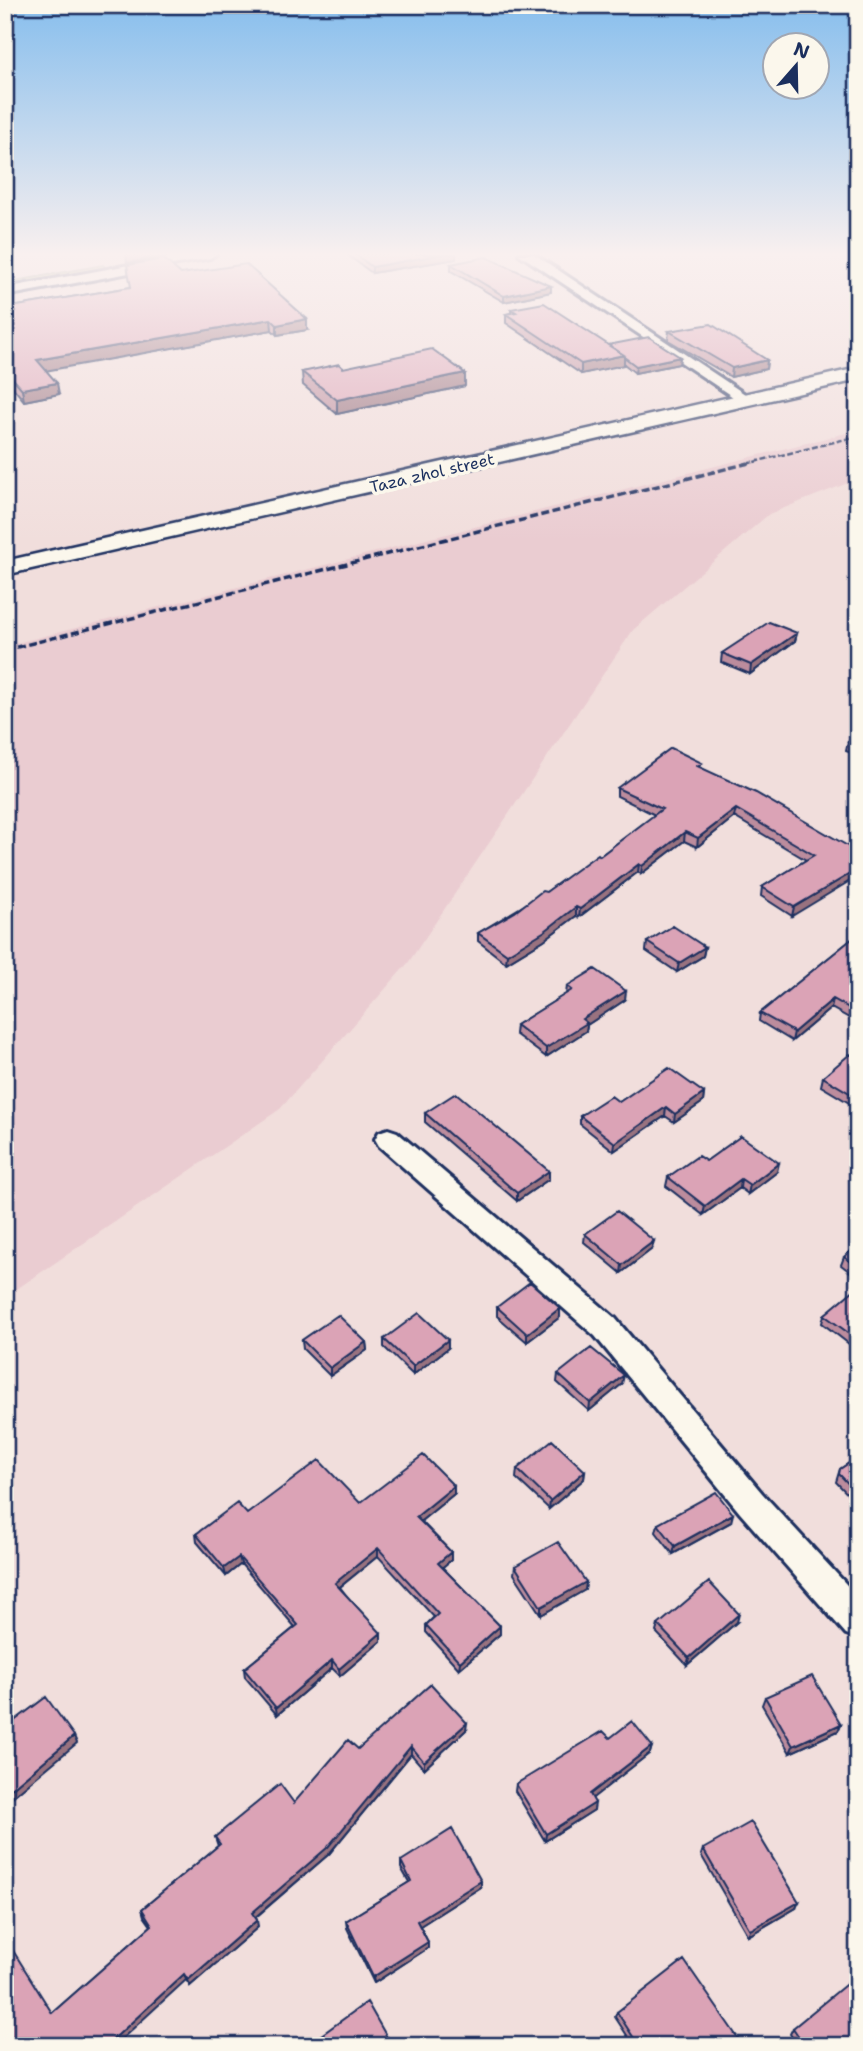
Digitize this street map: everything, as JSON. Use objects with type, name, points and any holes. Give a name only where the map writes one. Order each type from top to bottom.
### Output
[{"type":"main road","name":"Taza zhol street","points":[[5,568],[247,516],[858,374]]},
{"type":"street","points":[[671,350],[747,400]]},
{"type":"street","points":[[388,1139],[605,1327],[751,1503],[858,1622]]},
{"type":"shaded area","points":[[858,430],[858,479],[769,514],[633,630],[408,963],[280,1109],[5,1297],[5,646]]},
{"type":"building","points":[[5,350],[96,350],[37,360],[57,383],[22,389],[9,374],[5,375]]},
{"type":"building","points":[[433,350],[465,373],[337,400],[302,372],[339,364],[343,368]]},
{"type":"building","points":[[560,350],[616,350],[624,355],[581,364]]},
{"type":"building","points":[[616,350],[669,350],[680,357],[636,366]]},
{"type":"building","points":[[701,350],[751,350],[767,360],[732,368]]},
{"type":"building","points":[[769,622],[797,633],[751,665],[722,653]]},
{"type":"building","points":[[858,735],[858,746],[848,742]]},
{"type":"building","points":[[671,748],[702,763],[697,766],[756,793],[858,852],[858,869],[794,907],[762,887],[814,855],[736,809],[698,838],[685,832],[580,909],[576,907],[545,931],[507,954],[478,933],[515,912],[542,891],[546,892],[598,854],[600,856],[662,809],[617,788]]},
{"type":"building","points":[[673,926],[705,947],[679,963],[647,942]]},
{"type":"building","points":[[858,934],[858,1013],[833,999],[794,1032],[760,1013]]},
{"type":"building","points":[[595,969],[626,991],[582,1019],[587,1023],[546,1048],[516,1025],[572,990],[567,986]]},
{"type":"building","points":[[850,1054],[858,1059],[858,1098],[823,1077]]},
{"type":"building","points":[[669,1068],[704,1093],[675,1114],[666,1107],[615,1143],[580,1116],[611,1096],[619,1102]]},
{"type":"building","points":[[456,1093],[549,1171],[517,1193],[425,1113]]},
{"type":"building","points":[[741,1136],[779,1163],[750,1185],[741,1179],[705,1206],[668,1177],[698,1156],[706,1161]]},
{"type":"building","points":[[617,1211],[654,1241],[622,1265],[585,1234]]},
{"type":"building","points":[[858,1245],[858,1267],[844,1257]]},
{"type":"building","points":[[530,1282],[560,1308],[527,1334],[497,1307]]},
{"type":"building","points":[[855,1289],[858,1291],[858,1340],[824,1315]]},
{"type":"building","points":[[419,1313],[448,1340],[413,1366],[384,1339]]},
{"type":"building","points":[[338,1315],[366,1342],[330,1368],[302,1340]]},
{"type":"building","points":[[591,1348],[624,1375],[590,1403],[558,1374]]},
{"type":"building","points":[[552,1440],[585,1471],[550,1501],[517,1469]]},
{"type":"building","points":[[423,1455],[454,1486],[416,1517],[451,1552],[438,1563],[500,1626],[460,1662],[426,1625],[438,1614],[378,1548],[335,1583],[381,1633],[339,1669],[332,1660],[276,1708],[244,1669],[298,1625],[239,1557],[224,1568],[196,1534],[237,1503],[247,1514],[319,1460],[360,1503]]},
{"type":"building","points":[[858,1457],[858,1494],[839,1474],[840,1469]]},
{"type":"building","points":[[716,1492],[733,1514],[675,1546],[658,1524]]},
{"type":"building","points":[[558,1542],[586,1582],[541,1607],[515,1566]]},
{"type":"building","points":[[709,1582],[739,1614],[689,1658],[658,1625]]},
{"type":"building","points":[[812,1676],[841,1724],[793,1746],[765,1697]]},
{"type":"building","points":[[431,1684],[467,1723],[424,1762],[411,1746],[328,1847],[252,1913],[257,1920],[188,1980],[184,1974],[106,2046],[5,2046],[5,1942],[7,1941],[52,2013],[152,1925],[142,1909],[220,1844],[215,1837],[280,1784],[294,1803],[348,1740],[358,1749]]},
{"type":"building","points":[[46,1697],[74,1736],[5,1794],[5,1728]]},
{"type":"building","points":[[632,1721],[652,1746],[590,1794],[595,1803],[546,1834],[516,1784],[603,1731],[610,1738]]},
{"type":"building","points":[[858,1744],[858,1757],[851,1747]]},
{"type":"building","points":[[751,1822],[799,1902],[750,1930],[703,1849]]},
{"type":"building","points":[[452,1829],[481,1881],[417,1921],[428,1942],[373,1977],[346,1921],[411,1881],[401,1861]]},
{"type":"building","points":[[684,1960],[740,2041],[734,2046],[639,2046],[617,2012]]},
{"type":"building","points":[[856,1976],[858,2046],[805,2046],[793,2028]]},
{"type":"building","points":[[367,2002],[392,2046],[306,2046]]},
{"type":"railway","points":[[746,464],[858,436]]},
{"type":"railway","points":[[5,650],[753,462]]}]
